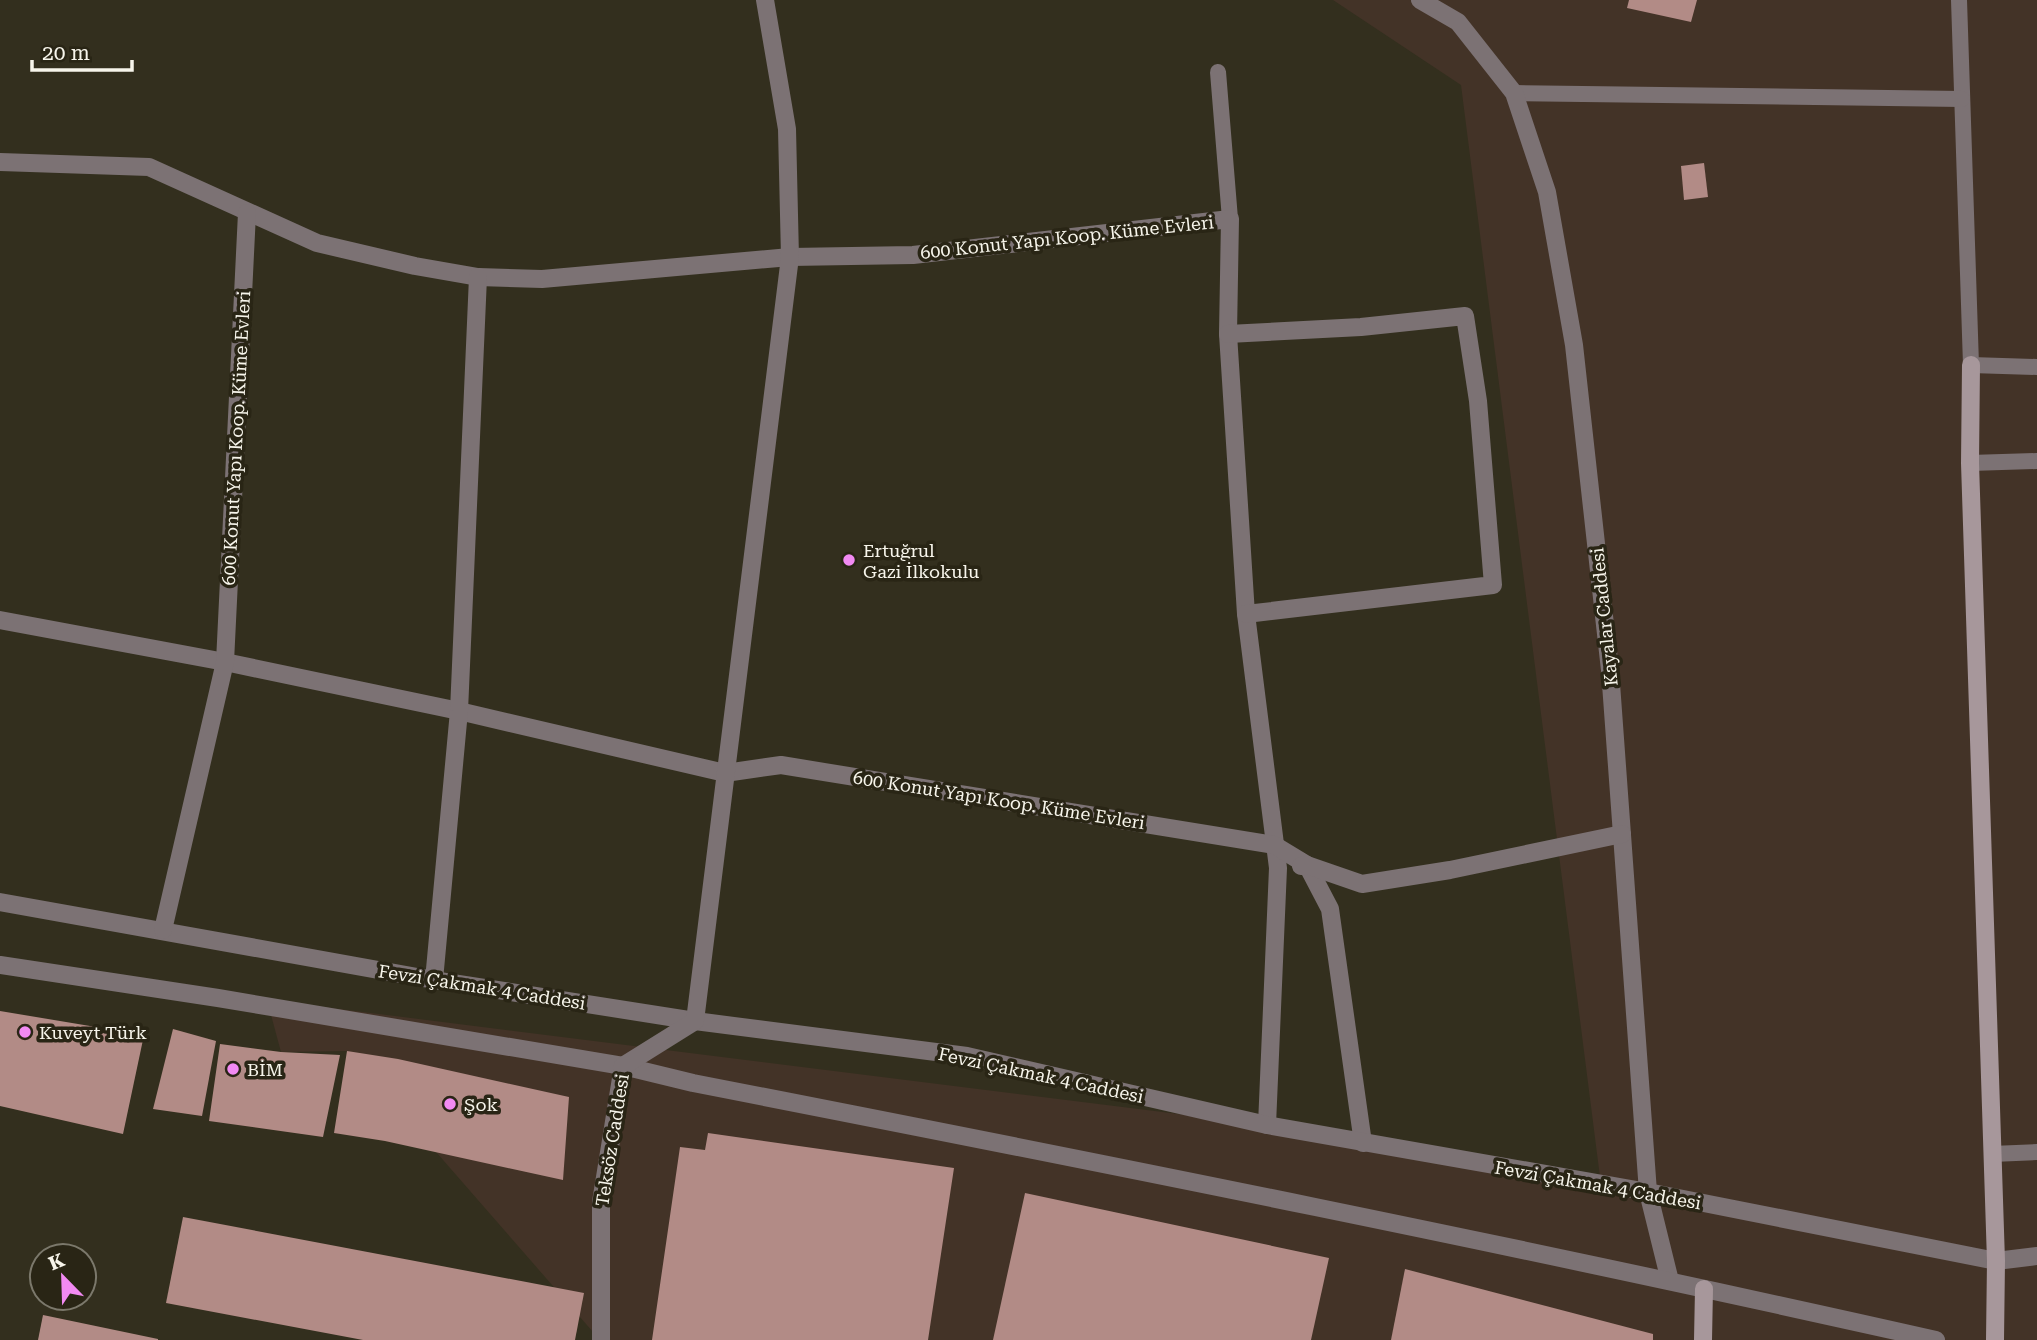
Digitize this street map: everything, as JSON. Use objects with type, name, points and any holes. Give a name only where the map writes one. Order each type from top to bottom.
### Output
[{"type":"street","points":[[695,1021],[790,257],[787,129],[765,0]]},
{"type":"street","name":"Kayalar Caddesi","points":[[1420,0],[1458,22],[1514,93],[1547,191],[1574,345],[1611,670],[1648,1192],[1670,1281]]},
{"type":"street","name":"600 Konut Yapı Koop. Küme Evleri","points":[[0,162],[149,167],[317,243],[415,266],[478,277],[542,279],[790,257],[913,255],[1230,219],[1228,334],[1246,614],[1278,868],[1267,1125]]},
{"type":"street","name":"600 Konut Yapı Koop. Küme Evleri","points":[[163,930],[225,662],[247,213]]},
{"type":"street","points":[[434,980],[459,711],[478,277]]},
{"type":"street","points":[[1228,334],[1361,327],[1465,316],[1478,401],[1493,585],[1246,614]]},
{"type":"street","points":[[1971,365],[1970,463],[1996,1261],[1994,1340]]},
{"type":"street","name":"600 Konut Yapı Koop. Küme Evleri","points":[[0,620],[225,662],[459,711],[725,773],[781,765],[1274,845],[1307,865],[1362,884],[1450,870],[1622,834]]},
{"type":"street","points":[[1307,865],[1330,909],[1363,1143]]},
{"type":"street","name":"600 Konut Yapı Koop. Küme Evleri","points":[[1278,868],[1307,865]]},
{"type":"street","name":"Fevzi Çakmak 4 Caddesi","points":[[0,902],[434,980],[695,1021],[967,1056],[1267,1125],[1363,1143],[1648,1192],[1996,1261],[2037,1256]]},
{"type":"street","points":[[0,965],[218,998],[622,1066],[693,1083],[1148,1172],[1670,1281],[1936,1340]]},
{"type":"street","name":"Teksöz Caddesi","points":[[601,1340],[601,1202],[622,1066],[695,1021]]},
{"type":"street","points":[[1703,1340],[1704,1289]]},
{"type":"lane","points":[[1959,0],[1971,365],[2037,367]]},
{"type":"lane","points":[[1218,72],[1230,219]]},
{"type":"lane","points":[[1514,93],[1962,99]]},
{"type":"lane","points":[[1970,463],[2037,461]]},
{"type":"lane","points":[[1992,1154],[2037,1152]]},
{"type":"shaded area","points":[[1333,0],[2037,0],[2037,1340],[600,1340],[348,1051],[281,1052],[267,1000],[1267,1125],[1600,1177],[1461,85]]},
{"type":"building","points":[[1629,0],[1697,0],[1691,22],[1627,8]]},
{"type":"building","points":[[1704,163],[1708,197],[1684,200],[1681,166]]},
{"type":"building","points":[[0,1011],[144,1035],[123,1134],[0,1106]]},
{"type":"building","points":[[173,1029],[216,1041],[202,1116],[153,1109]]},
{"type":"building","points":[[220,1044],[281,1052],[340,1055],[323,1137],[209,1121]]},
{"type":"building","points":[[347,1051],[398,1059],[569,1097],[563,1180],[385,1141],[334,1133]]},
{"type":"building","points":[[708,1133],[954,1168],[928,1340],[652,1340],[680,1147],[705,1150]]},
{"type":"building","points":[[1025,1193],[1329,1258],[1311,1340],[993,1340]]},
{"type":"building","points":[[183,1217],[584,1293],[575,1340],[363,1340],[166,1303]]},
{"type":"building","points":[[1405,1269],[1653,1334],[1653,1340],[1391,1340]]},
{"type":"building","points":[[43,1315],[158,1339],[158,1340],[38,1340]]},
{"type":"place","name":"Ertuğrul Gazi İlkokulu","points":[[849,560]]},
{"type":"place","name":"Kuveyt Türk","points":[[25,1032]]},
{"type":"place","name":"BİM","points":[[233,1069]]},
{"type":"place","name":"Şok","points":[[450,1104]]}]
